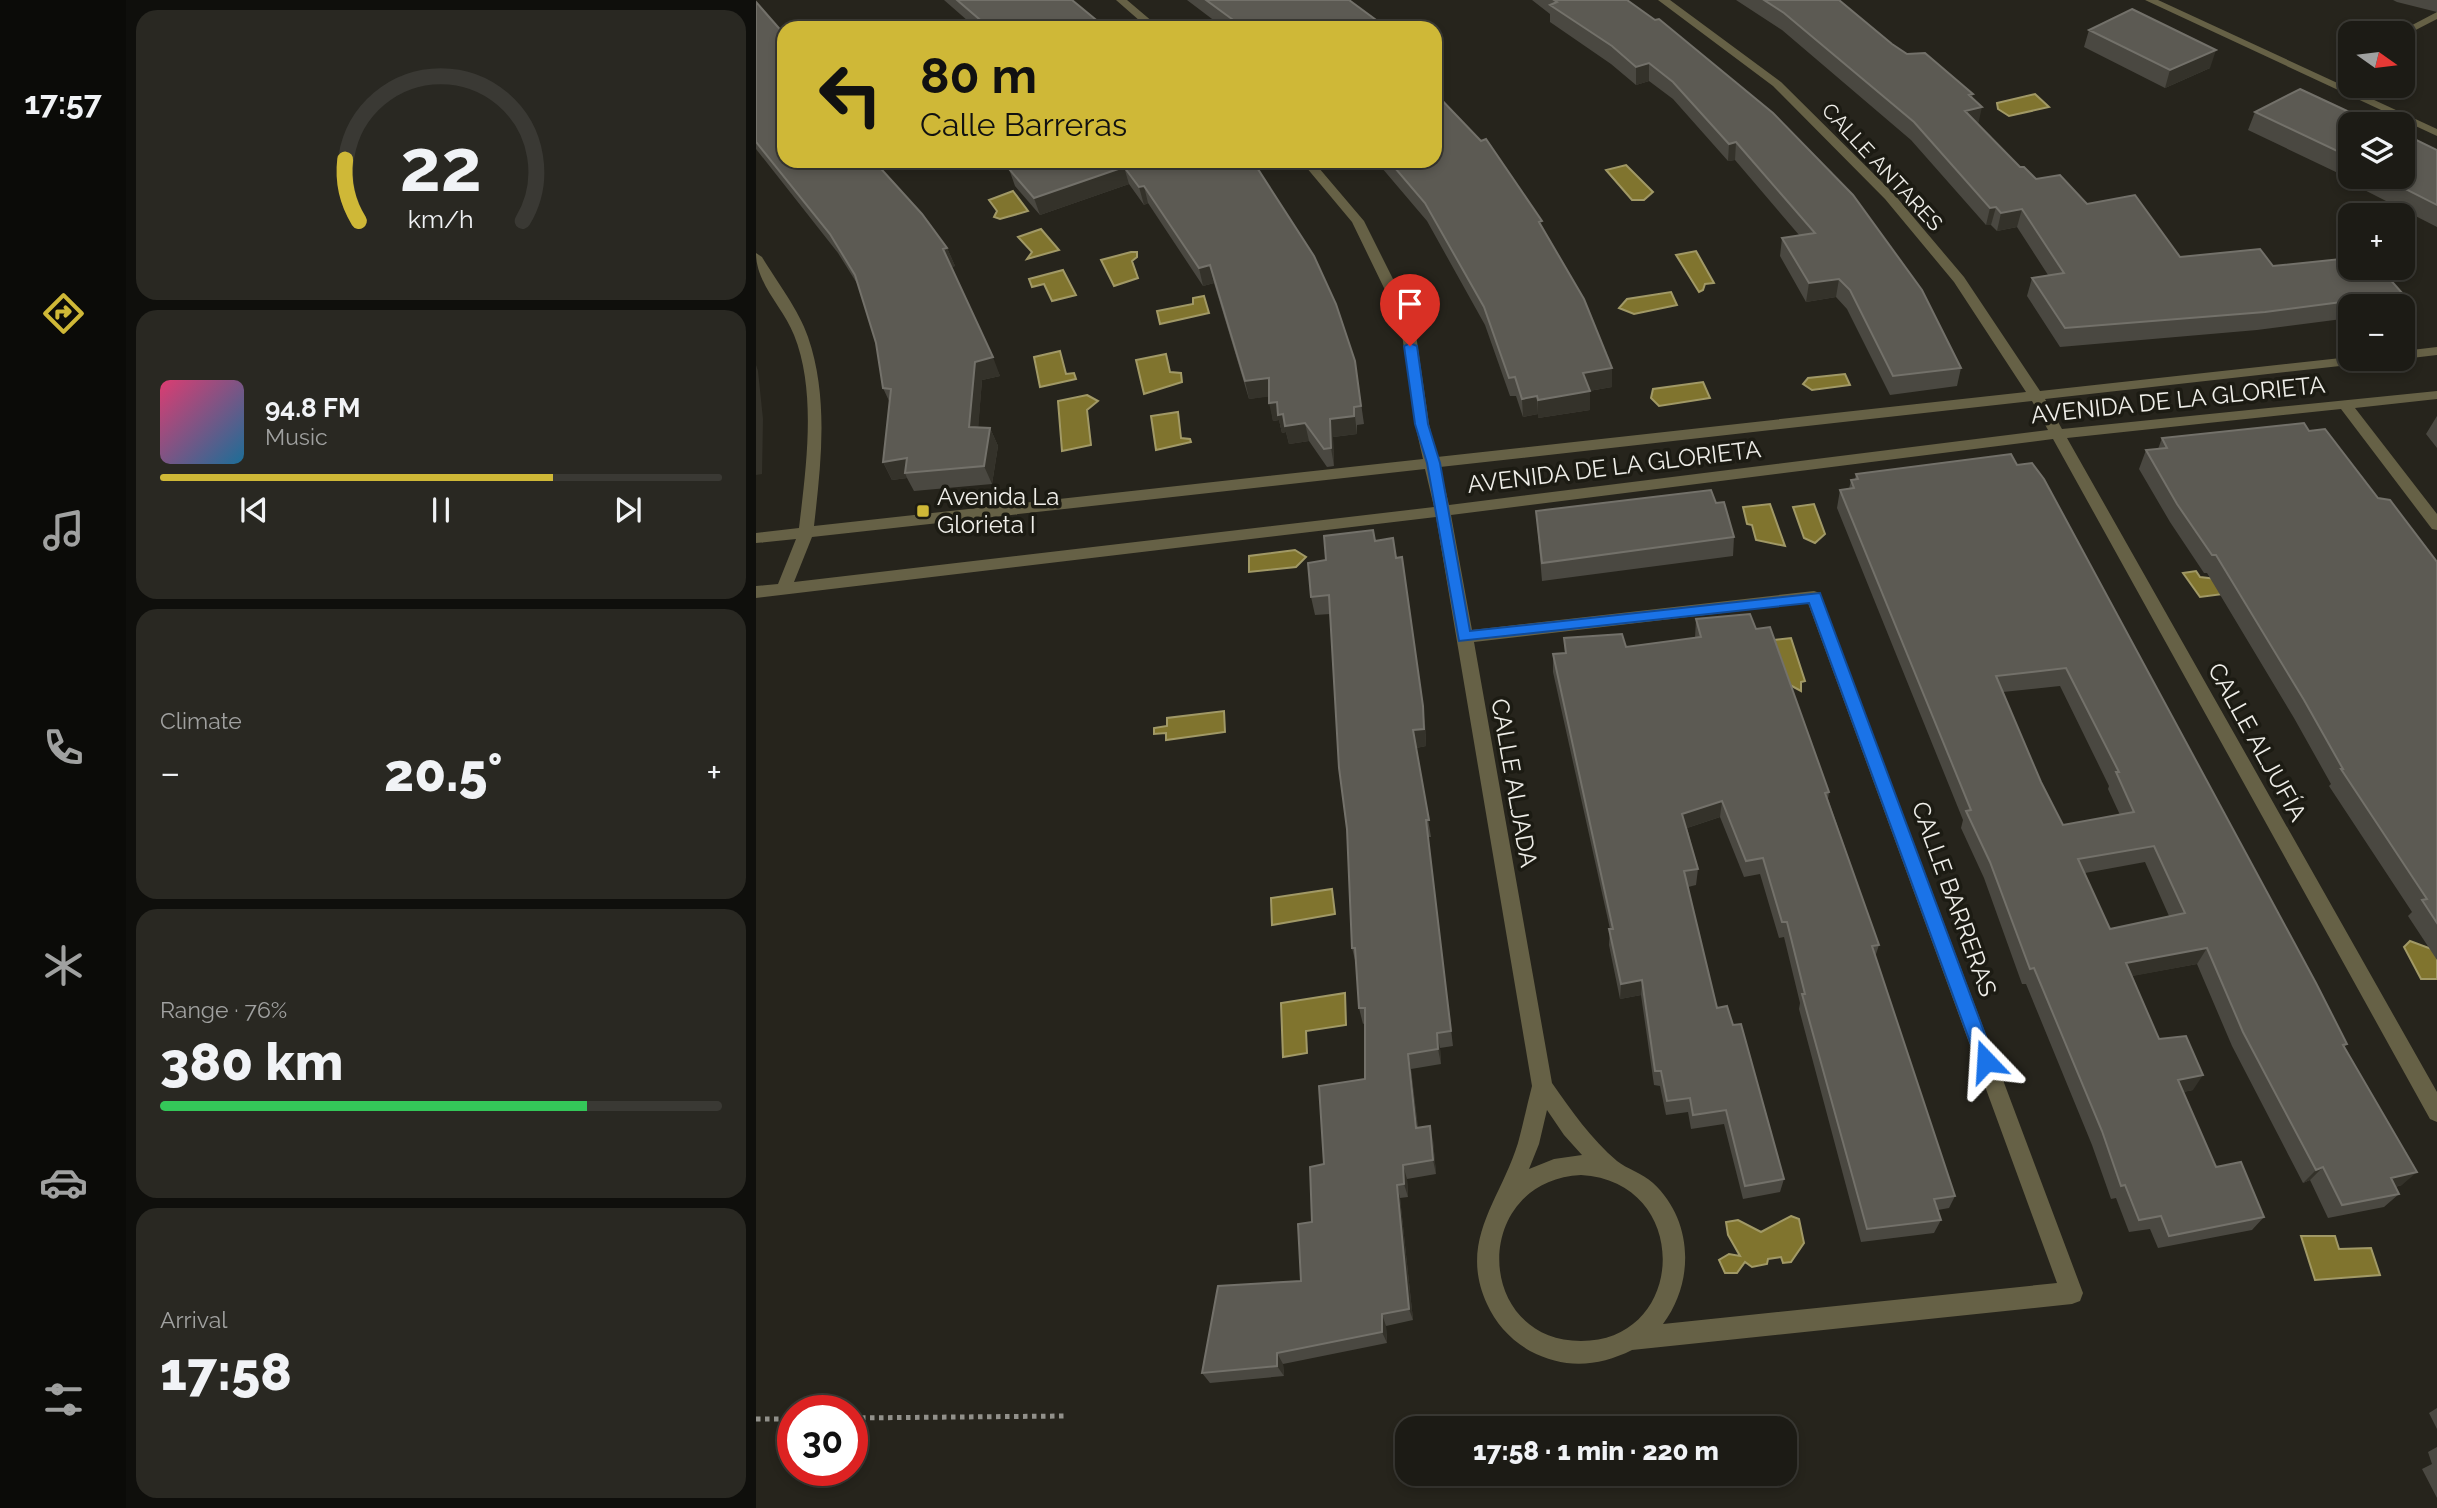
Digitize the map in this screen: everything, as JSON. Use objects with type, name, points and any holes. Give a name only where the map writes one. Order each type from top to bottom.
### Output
[{"type":"street","points":[[1121,0],[1146,21]]},
{"type":"street","name":"CALLE ANTARES","points":[[1663,0],[1777,84],[1889,197],[1959,280],[2036,396]]},
{"type":"street","points":[[2150,0],[2437,133]]},
{"type":"street","points":[[2415,26],[2437,15]]},
{"type":"street","name":"CALLE ALJADA","points":[[1313,168],[1358,221],[1406,321],[1422,424],[1443,511],[1542,1086]]},
{"type":"street","points":[[756,257],[801,335],[812,377],[815,454],[806,532],[784,588]]},
{"type":"street","points":[[2415,354],[2437,351]]},
{"type":"street","name":"AVENIDA DE LA GLORIETA","points":[[756,538],[2338,362]]},
{"type":"street","name":"CALLE ALJUFÍA","points":[[2036,396],[2437,1112]]},
{"type":"street","name":"AVENIDA DE LA GLORIETA","points":[[756,592],[1443,511],[2055,433],[2437,396]]},
{"type":"street","points":[[2346,406],[2437,525]]},
{"type":"street","name":"CALLE BARRERAS","points":[[1464,637],[1814,597],[2072,1293],[1632,1339]]},
{"type":"street","points":[[1542,1086],[1571,1128],[1610,1169]]},
{"type":"street","points":[[1503,1205],[1525,1182],[1553,1168],[1581,1164],[1610,1169],[1636,1182],[1657,1203],[1670,1230],[1675,1259],[1670,1289],[1655,1317],[1632,1339],[1601,1352],[1569,1353],[1537,1343],[1511,1324],[1493,1296],[1486,1265],[1490,1234],[1528,1144],[1542,1086]]},
{"type":"path","points":[[868,1418],[1065,1416]]},
{"type":"path","points":[[756,1419],[777,1419]]},
{"type":"shaded area","points":[[2035,94],[2049,107],[2009,116],[1998,109],[1997,103]]},
{"type":"shaded area","points":[[1626,165],[1653,192],[1644,200],[1632,200],[1606,170]]},
{"type":"shaded area","points":[[1013,191],[1028,211],[1000,219],[994,217],[997,211],[989,200]]},
{"type":"shaded area","points":[[1041,229],[1059,250],[1027,259],[1032,252],[1018,237]]},
{"type":"shaded area","points":[[1696,251],[1714,283],[1705,284],[1699,292],[1676,255]]},
{"type":"shaded area","points":[[1137,252],[1137,257],[1132,261],[1138,278],[1114,286],[1101,260]]},
{"type":"shaded area","points":[[1063,270],[1076,295],[1052,301],[1044,284],[1032,287],[1029,279]]},
{"type":"shaded area","points":[[1671,292],[1677,305],[1634,314],[1619,308],[1627,299]]},
{"type":"shaded area","points":[[1204,296],[1209,313],[1160,324],[1157,311],[1193,304],[1193,298]]},
{"type":"shaded area","points":[[1060,351],[1066,374],[1074,373],[1076,379],[1040,387],[1034,357]]},
{"type":"shaded area","points":[[1166,354],[1170,372],[1181,373],[1182,382],[1144,394],[1136,360]]},
{"type":"shaded area","points":[[1845,374],[1850,385],[1812,390],[1803,384],[1808,378]]},
{"type":"shaded area","points":[[1703,382],[1710,398],[1659,406],[1651,398],[1653,389]]},
{"type":"shaded area","points":[[1087,395],[1098,401],[1087,410],[1091,445],[1062,451],[1058,401]]},
{"type":"shaded area","points":[[1178,412],[1181,438],[1190,439],[1191,442],[1156,450],[1151,416]]},
{"type":"shaded area","points":[[1770,504],[1785,546],[1756,540],[1752,525],[1747,524],[1743,507]]},
{"type":"shaded area","points":[[1814,504],[1825,534],[1815,543],[1804,538],[1793,507]]},
{"type":"shaded area","points":[[1295,550],[1306,557],[1296,567],[1249,572],[1249,556]]},
{"type":"shaded area","points":[[2196,571],[2200,577],[2217,579],[2246,591],[2200,597],[2183,573]]},
{"type":"shaded area","points":[[1791,638],[1805,681],[1801,682],[1801,691],[1788,684],[1773,640]]},
{"type":"shaded area","points":[[1224,711],[1225,732],[1166,740],[1166,733],[1154,734],[1154,728],[1167,726],[1167,718]]},
{"type":"shaded area","points":[[1332,889],[1335,914],[1272,925],[1271,898]]},
{"type":"shaded area","points":[[2410,941],[2437,951],[2437,979],[2421,979],[2404,947]]},
{"type":"shaded area","points":[[1345,993],[1346,1025],[1306,1031],[1307,1053],[1283,1057],[1281,1003]]},
{"type":"shaded area","points":[[1791,1216],[1799,1219],[1804,1243],[1791,1262],[1783,1263],[1781,1257],[1768,1259],[1767,1264],[1752,1267],[1745,1262],[1737,1273],[1725,1273],[1719,1260],[1729,1254],[1740,1256],[1728,1235],[1726,1222],[1738,1220],[1761,1232]]},
{"type":"shaded area","points":[[2301,1236],[2335,1236],[2339,1249],[2371,1248],[2380,1275],[2315,1280]]},
{"type":"building","points":[[957,0],[1072,0],[1098,21],[982,21]]},
{"type":"building","points":[[1206,0],[1349,0],[1378,21],[1235,21]]},
{"type":"building","points":[[1554,0],[1627,0],[1655,20],[1659,19],[1773,113],[1853,195],[1922,290],[1961,368],[1893,376],[1850,290],[1839,279],[1809,283],[1782,238],[1815,233],[1736,142],[1729,144],[1673,82],[1649,63],[1636,67],[1612,46],[1550,5],[1557,2]]},
{"type":"building","points":[[1764,0],[1839,0],[1907,54],[1925,53],[1973,94],[1969,95],[1982,107],[1965,111],[2020,167],[2024,167],[2036,179],[2060,175],[2087,204],[2135,195],[2180,257],[2260,249],[2273,266],[2338,259],[2338,280],[2391,280],[2403,294],[2338,294],[2338,302],[2265,312],[2065,328],[2032,278],[2064,273],[2022,209],[2001,213],[1996,207],[1990,208],[1914,122],[1784,13]]},
{"type":"building","points":[[756,2],[777,26],[777,168],[880,168],[922,214],[947,248],[943,249],[993,357],[975,362],[969,427],[990,428],[984,466],[905,473],[907,458],[883,462],[891,389],[883,388],[876,343],[855,275],[830,234],[756,142]]},
{"type":"building","points":[[2132,9],[2216,50],[2170,70],[2089,30]]},
{"type":"building","points":[[2300,89],[2349,112],[2338,112],[2338,151],[2255,112]]},
{"type":"building","points":[[1442,100],[1481,141],[1486,139],[1542,221],[1539,222],[1584,299],[1612,368],[1583,373],[1590,391],[1538,400],[1537,396],[1522,399],[1515,377],[1509,378],[1484,307],[1425,203],[1395,168],[1442,168]]},
{"type":"building","points":[[2415,139],[2437,150],[2437,205],[2406,189],[2415,189]]},
{"type":"building","points":[[1012,168],[1121,168],[1034,198],[1009,169]]},
{"type":"building","points":[[1125,168],[1257,168],[1314,256],[1336,304],[1355,361],[1361,406],[1354,407],[1354,416],[1330,419],[1331,448],[1324,449],[1305,423],[1285,426],[1283,414],[1278,415],[1277,402],[1269,403],[1269,378],[1245,381],[1210,265],[1199,268],[1144,186],[1139,187]]},
{"type":"building","points":[[2304,423],[2309,431],[2325,429],[2378,498],[2390,500],[2437,562],[2437,923],[2422,900],[2427,899],[2341,769],[2304,700],[2216,555],[2212,555],[2177,504],[2146,450],[2167,448],[2162,438]]},
{"type":"building","points":[[2011,454],[2017,465],[2032,463],[2044,479],[2316,983],[2347,1044],[2343,1045],[2417,1172],[2391,1178],[2399,1194],[2342,1205],[2323,1167],[2316,1170],[2243,1032],[2207,948],[2126,963],[2159,1039],[2186,1036],[2203,1075],[2178,1080],[2216,1167],[2241,1162],[2264,1217],[2169,1236],[2161,1216],[2139,1220],[2125,1185],[2121,1186],[2102,1131],[2034,968],[2030,969],[1990,862],[1966,811],[1971,810],[1840,490],[1854,488],[1851,480],[1858,479],[1856,474]],"holes":[[[2066,668],[2119,772],[2116,772],[2134,812],[2063,825],[2041,782],[1996,676]],[[2154,846],[2185,913],[2110,929],[2078,859]]]},
{"type":"building","points":[[1711,490],[1716,503],[1724,502],[1734,537],[1542,563],[1536,511]]},
{"type":"building","points":[[1373,530],[1375,541],[1393,538],[1396,558],[1402,557],[1423,706],[1424,729],[1413,730],[1429,820],[1426,820],[1451,1031],[1437,1033],[1438,1049],[1408,1054],[1416,1128],[1430,1126],[1433,1160],[1403,1165],[1404,1184],[1397,1185],[1409,1309],[1382,1314],[1382,1332],[1277,1353],[1277,1366],[1202,1373],[1218,1286],[1301,1281],[1298,1224],[1312,1222],[1310,1167],[1324,1164],[1319,1086],[1365,1079],[1365,1008],[1359,1008],[1355,948],[1352,948],[1347,829],[1339,768],[1329,595],[1311,597],[1308,563],[1326,560],[1324,536]]},
{"type":"building","points":[[1750,614],[1756,629],[1770,627],[1829,792],[1825,793],[1879,945],[1872,946],[1955,1196],[1934,1199],[1941,1220],[1867,1229],[1802,994],[1805,994],[1787,922],[1782,922],[1763,858],[1746,861],[1722,801],[1682,814],[1698,869],[1684,871],[1717,1008],[1727,1006],[1733,1025],[1741,1024],[1784,1179],[1745,1186],[1726,1110],[1693,1115],[1690,1098],[1667,1101],[1661,1071],[1655,1071],[1642,980],[1621,984],[1609,929],[1613,929],[1553,654],[1566,653],[1564,638],[1622,634],[1626,647],[1701,637],[1696,619]]},
{"type":"place","name":"Avenida La Glorieta I","points":[[923,511]]},
{"type":"route","points":[[1410,346],[1422,424],[1443,511],[1464,637],[1814,597],[1986,1061]]}]
